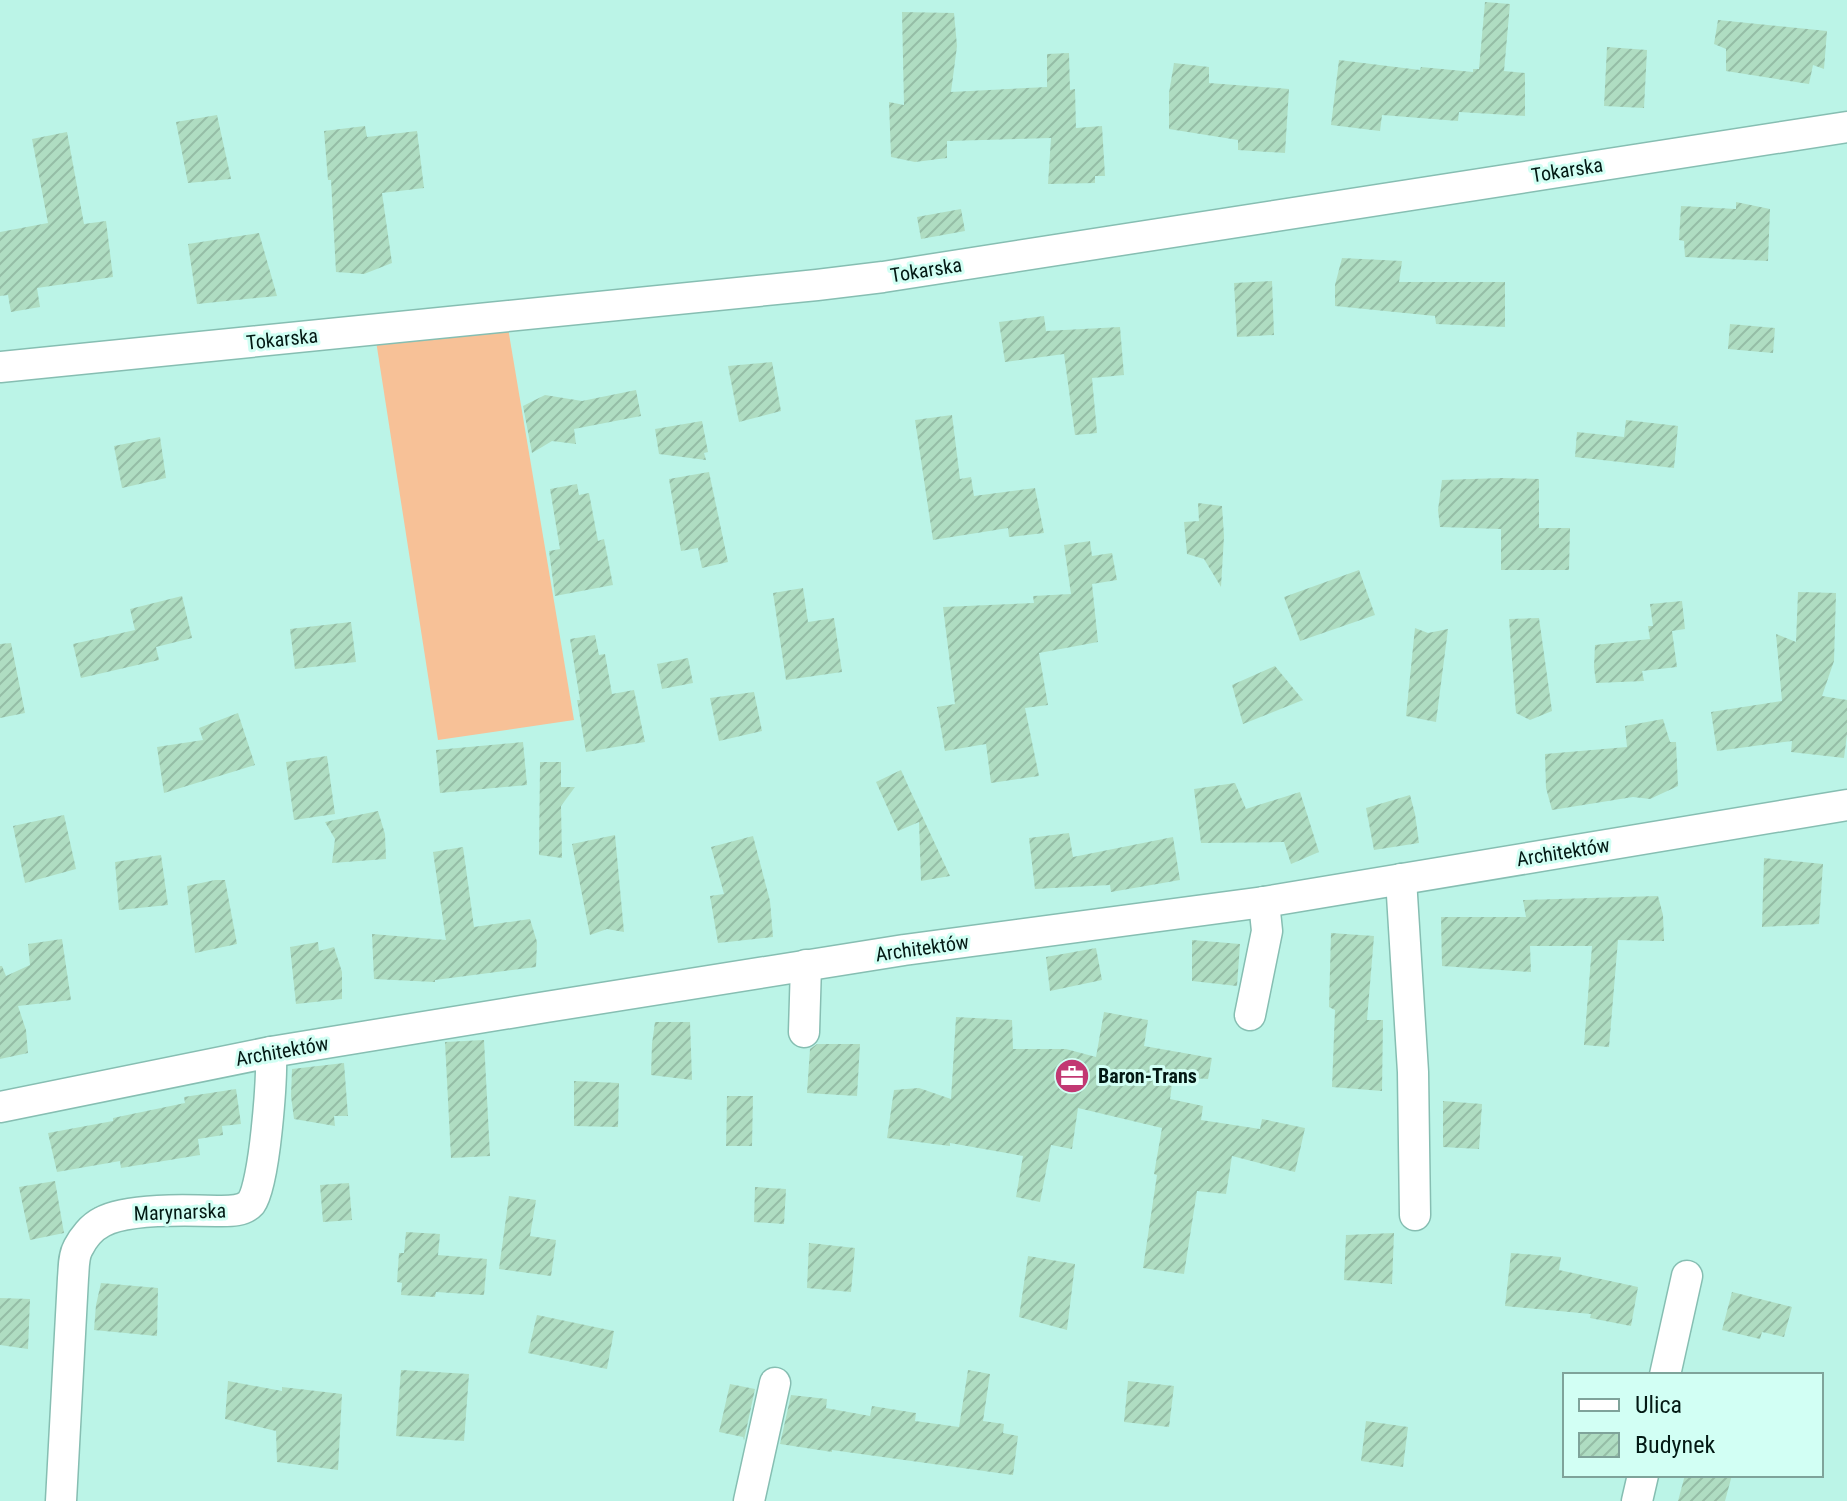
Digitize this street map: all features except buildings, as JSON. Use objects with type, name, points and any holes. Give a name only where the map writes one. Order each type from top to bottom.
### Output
[{"type":"street","name":"Tokarska","points":[[0,367],[883,277],[1847,127]]},
{"type":"street","name":"Architektów","points":[[0,1107],[271,1052],[904,950],[1264,902],[1847,805]]},
{"type":"street","points":[[1401,879],[1413,1072],[1415,1215]]},
{"type":"street","points":[[1250,1015],[1267,931],[1264,902]]},
{"type":"street","points":[[804,1032],[806,965]]},
{"type":"street","name":"Marynarska","points":[[61,1501],[77,1251],[92,1229],[120,1215],[176,1210],[228,1211],[248,1206],[255,1196],[266,1140],[271,1052]]},
{"type":"street","points":[[1665,1373],[1687,1276]]},
{"type":"street","points":[[749,1501],[775,1383]]},
{"type":"street","points":[[1637,1501],[1643,1477]]},
{"type":"shaded area","points":[[506,316],[574,720],[438,740],[374,328]]},
{"type":"place","name":"Baron-Trans","points":[[1072,1076]]}]
